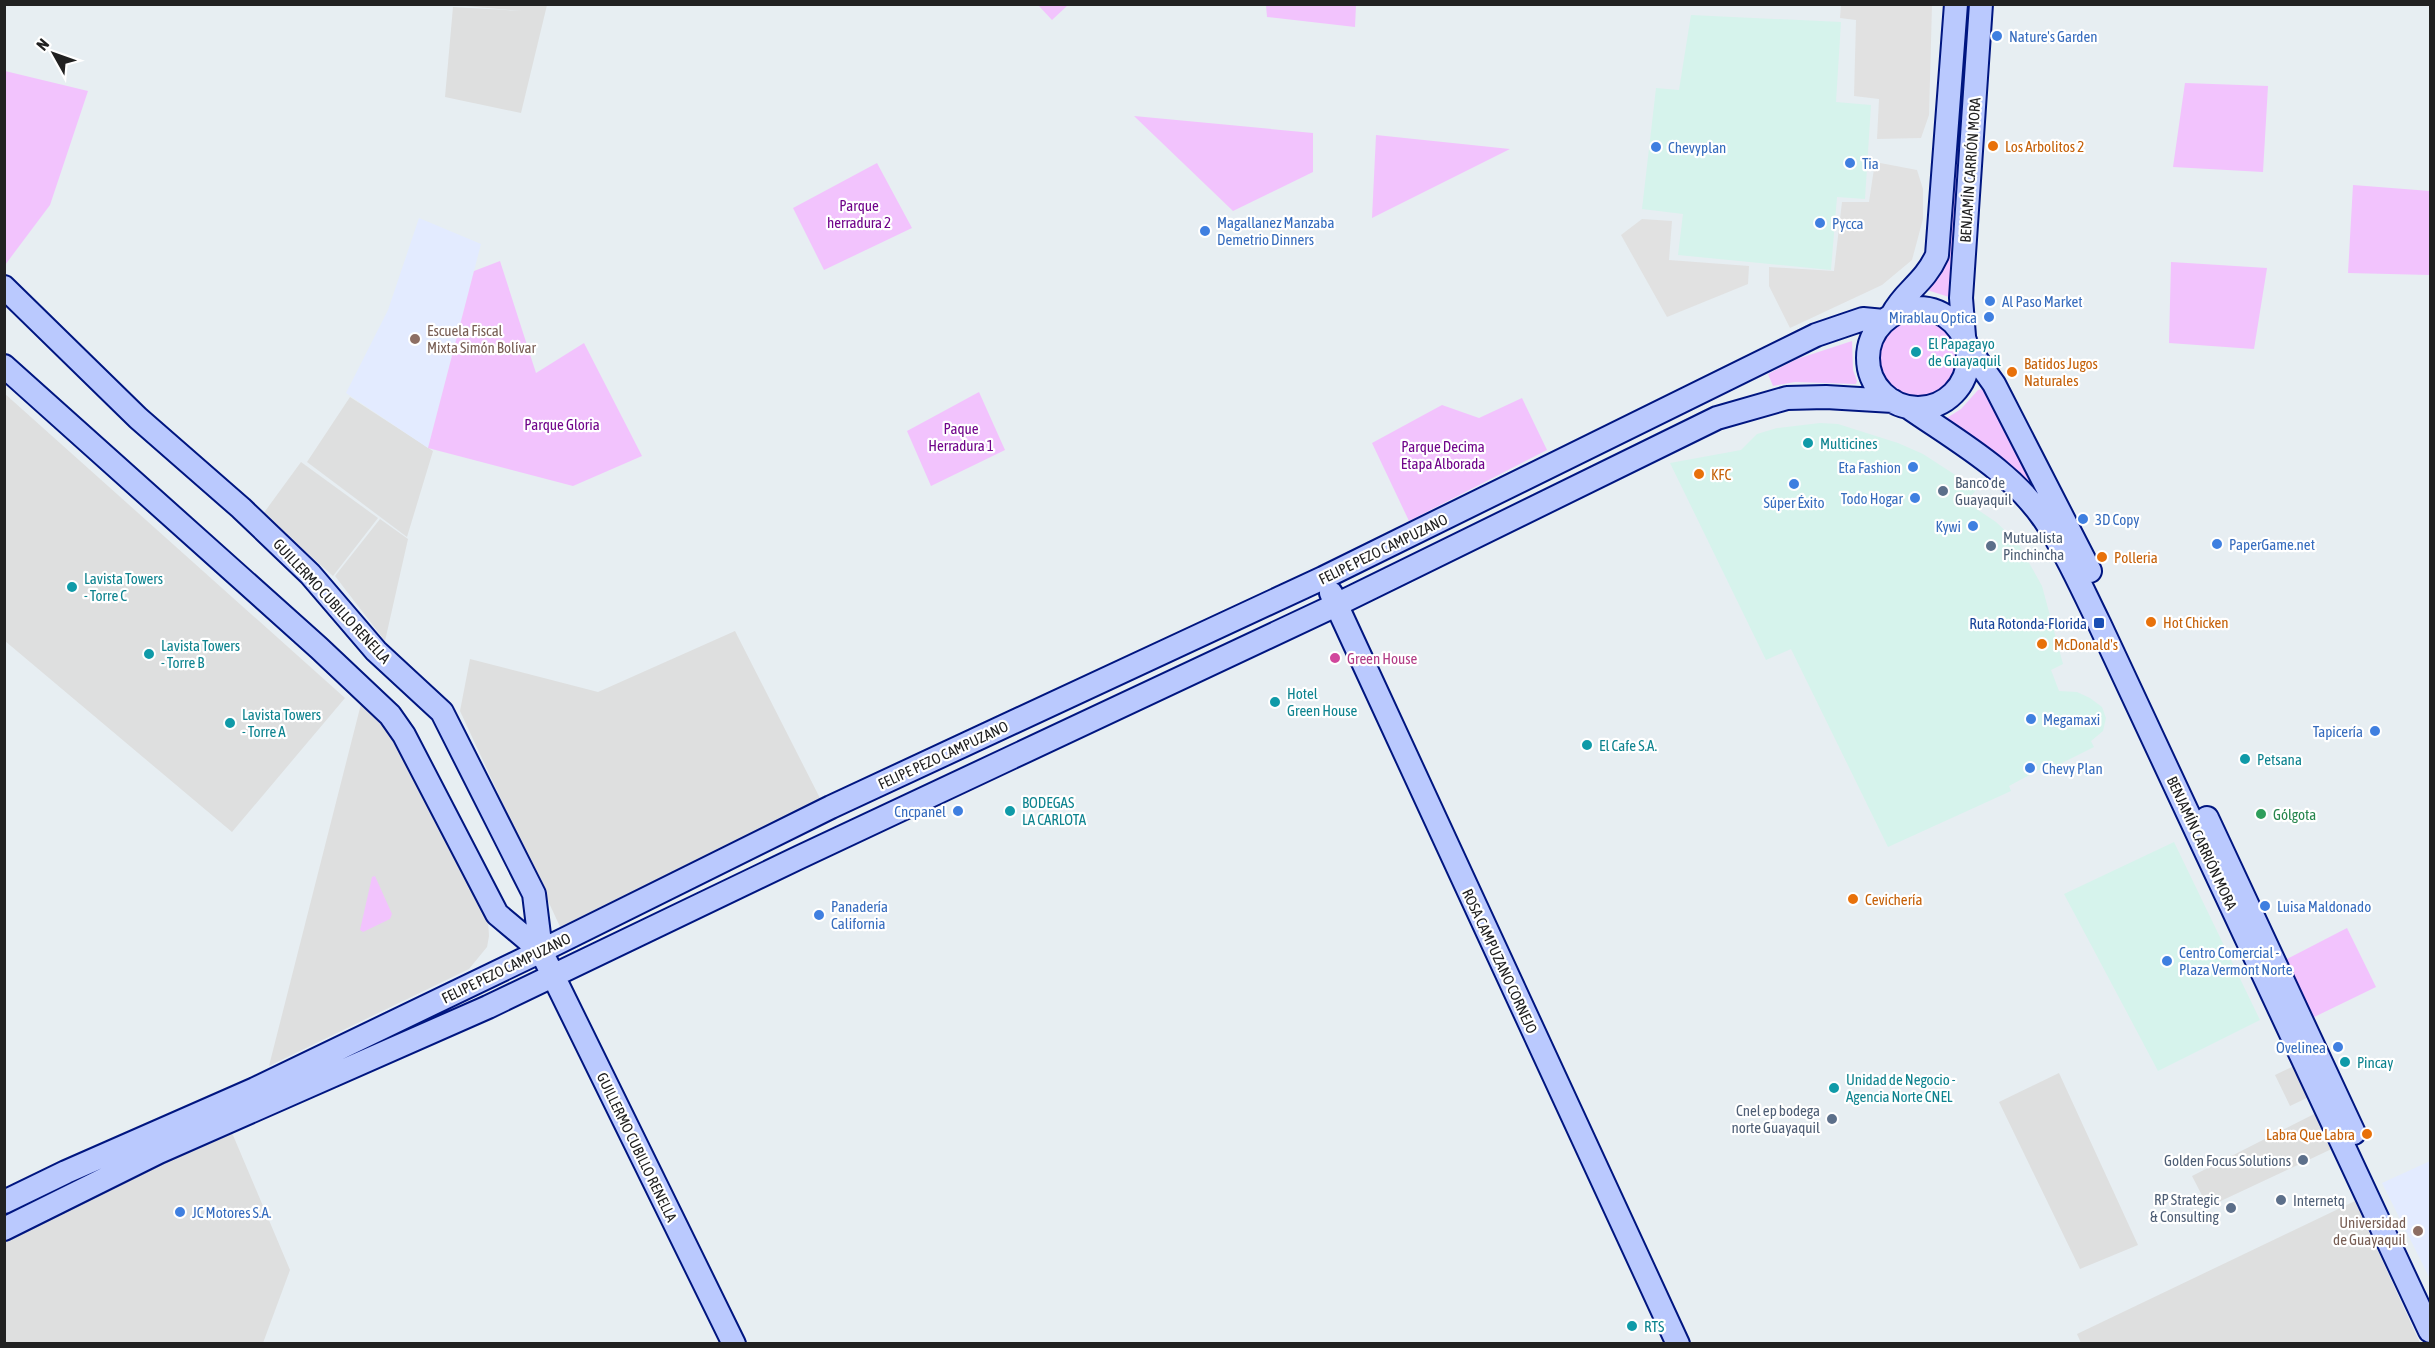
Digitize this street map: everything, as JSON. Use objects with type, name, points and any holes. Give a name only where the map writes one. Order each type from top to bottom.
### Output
[{"type":"main road","name":"BENJAMÍN CARRIÓN MORA","points":[[1888,318],[1902,299],[1928,273],[1937,255],[1956,4]]},
{"type":"main road","name":"BENJAMÍN CARRIÓN MORA","points":[[1981,4],[1961,298],[1966,341],[1994,384],[2086,563],[2430,1295]]},
{"type":"main road","name":"GUILLERMO CUBILLO RENELLA","points":[[4,287],[138,418],[241,508],[310,574],[376,651],[442,712],[534,894],[541,951],[734,1344]]},
{"type":"main road","points":[[1911,308],[1932,309],[1945,315],[1956,324],[1966,341],[1968,363],[1964,379],[1954,393],[1941,403],[1925,408],[1900,404],[1881,392],[1872,378],[1868,363],[1869,348],[1875,333],[1888,318],[1911,308]]},
{"type":"main road","name":"FELIPE PEZO CAMPUZANO","points":[[4,1202],[66,1172],[255,1089],[541,951],[831,807],[1323,578],[1816,335],[1863,319],[1888,318]]},
{"type":"main road","name":"GUILLERMO CUBILLO RENELLA","points":[[4,366],[319,648],[390,715],[404,735],[497,914],[541,951]]},
{"type":"main road","name":"FELIPE PEZO CAMPUZANO","points":[[4,1229],[159,1152],[554,976],[811,852],[1336,605],[1717,418],[1788,398],[1826,397],[1900,404]]},
{"type":"main road","name":"BENJAMÍN CARRIÓN MORA","points":[[1900,404],[1997,469],[2036,508],[2058,542],[2099,623],[2430,1331]]},
{"type":"main road","points":[[1360,560],[1357,574],[1360,579],[1373,587]]},
{"type":"main road","name":"ROSA CAMPUZANO CORNEJO","points":[[1323,578],[1529,1027],[1678,1344]]},
{"type":"main road","points":[[66,1172],[75,1193]]},
{"type":"shaded area","points":[[454,5],[547,5],[521,113],[445,97],[453,7],[521,11]]},
{"type":"shaded area","points":[[1841,5],[1932,5],[1929,115],[1921,138],[1877,139],[1879,99],[1854,96],[1856,20],[1840,18]]},
{"type":"shaded area","points":[[1691,15],[1841,22],[1836,102],[1871,105],[1865,199],[1837,197],[1831,270],[1678,255],[1683,214],[1642,209],[1656,88],[1679,90]]},
{"type":"shaded area","points":[[1875,162],[1917,170],[1923,189],[1923,219],[1912,260],[1882,285],[1790,328],[1769,286],[1769,267],[1834,271],[1842,202],[1869,202]]},
{"type":"shaded area","name":"Escuela Fiscal Mixta Simón Bolívar","points":[[419,218],[481,244],[428,448],[346,393],[388,310]]},
{"type":"shaded area","points":[[1642,219],[1672,221],[1669,260],[1749,266],[1748,284],[1667,317],[1621,235]]},
{"type":"shaded area","points":[[4,393],[345,698],[232,832],[5,641]]},
{"type":"shaded area","points":[[350,397],[433,451],[407,537],[307,462]]},
{"type":"shaded area","points":[[1820,423],[1838,424],[1898,443],[1923,454],[1977,489],[1966,502],[1996,522],[2018,543],[2042,586],[2063,664],[2051,670],[2059,691],[2077,692],[2090,698],[2102,707],[2106,718],[2103,731],[2091,741],[2094,747],[2050,769],[2048,765],[2009,786],[2011,791],[1888,847],[1791,649],[1766,660],[1670,463],[1741,450],[1757,434],[1777,428]]},
{"type":"shaded area","points":[[301,462],[378,518],[333,576],[263,514]]},
{"type":"shaded area","points":[[380,519],[408,539],[385,641],[335,576]]},
{"type":"shaded area","points":[[735,631],[823,804],[562,931],[460,711],[470,659],[598,692]]},
{"type":"shaded area","points":[[361,704],[392,730],[399,742],[488,921],[487,947],[469,969],[269,1066]]},
{"type":"shaded area","points":[[2174,842],[2260,1020],[2158,1071],[2064,894]]},
{"type":"shaded area","points":[[2298,1064],[2313,1095],[2290,1106],[2275,1075]]},
{"type":"shaded area","points":[[2059,1073],[2138,1245],[2080,1269],[1999,1102]]},
{"type":"shaded area","points":[[2320,1111],[2338,1146],[2208,1207],[2192,1176]]},
{"type":"shaded area","points":[[227,1121],[290,1270],[263,1343],[5,1344],[5,1233]]},
{"type":"shaded area","name":"Universidad de Guayaquil","points":[[2430,1161],[2430,1279],[2382,1183]]},
{"type":"shaded area","points":[[2355,1201],[2420,1343],[2081,1343],[2077,1334]]},
{"type":"green space","points":[[1038,5],[1068,5],[1052,20]]},
{"type":"green space","points":[[1266,5],[1356,5],[1355,27],[1267,17]]},
{"type":"green space","points":[[1964,5],[1972,5],[1952,296],[1949,297],[1927,290],[1927,287]]},
{"type":"green space","points":[[5,71],[88,91],[50,205],[5,265]]},
{"type":"green space","points":[[2185,83],[2268,86],[2263,172],[2173,167]]},
{"type":"green space","points":[[1134,116],[1313,133],[1313,172],[1233,211]]},
{"type":"green space","points":[[1376,135],[1510,149],[1372,218]]},
{"type":"green space","name":"Parque herradura 2","points":[[877,163],[912,228],[824,270],[793,208]]},
{"type":"green space","points":[[2353,185],[2430,191],[2430,275],[2348,273]]},
{"type":"green space","name":"Parque Gloria","points":[[500,261],[536,373],[584,343],[642,456],[573,486],[428,448],[474,271]]},
{"type":"green space","points":[[2171,262],[2267,268],[2254,349],[2169,343]]},
{"type":"green space","points":[[1911,318],[1927,318],[1941,324],[1952,335],[1958,349],[1958,365],[1952,379],[1941,390],[1927,396],[1911,396],[1897,390],[1886,379],[1880,365],[1880,349],[1886,335],[1897,324]]},
{"type":"green space","points":[[1852,341],[1856,384],[1795,382],[1773,386],[1768,374],[1797,359]]},
{"type":"green space","points":[[1982,389],[2041,494],[2039,497],[1945,419],[1961,409],[1978,390]]},
{"type":"green space","name":"Paque Herradura 1","points":[[979,392],[1005,450],[931,486],[907,431]]},
{"type":"green space","name":"Parque Decima Etapa Alborada","points":[[1522,398],[1547,450],[1409,521],[1372,443],[1442,405],[1479,418]]},
{"type":"green space","points":[[375,876],[392,914],[390,919],[363,932],[360,930],[372,877]]},
{"type":"green space","points":[[2347,928],[2376,987],[2306,1021],[2281,962]]},
{"type":"place","name":"Nature's Garden","points":[[1997,36]]},
{"type":"place","name":"Los Arbolitos 2","points":[[1993,146]]},
{"type":"place","name":"Chevyplan","points":[[1656,147]]},
{"type":"place","name":"Tia","points":[[1850,163]]},
{"type":"place","name":"Pycca","points":[[1820,223]]},
{"type":"place","name":"Magallanez Manzaba Demetrio Dinners","points":[[1205,231]]},
{"type":"place","name":"Al Paso Market","points":[[1990,301]]},
{"type":"place","name":"Mirablau Optica","points":[[1989,317]]},
{"type":"place","name":"Escuela Fiscal Mixta Simón Bolívar","points":[[415,339]]},
{"type":"place","name":"El Papagayo de Guayaquil","points":[[1916,352]]},
{"type":"place","name":"Batidos Jugos Naturales","points":[[2012,372]]},
{"type":"place","name":"Multicines","points":[[1808,443]]},
{"type":"place","name":"Eta Fashion","points":[[1913,467]]},
{"type":"place","name":"KFC","points":[[1699,474]]},
{"type":"place","name":"Súper Éxito","points":[[1794,484]]},
{"type":"place","name":"Banco de Guayaquil","points":[[1943,491]]},
{"type":"place","name":"Todo Hogar","points":[[1915,498]]},
{"type":"place","name":"3D Copy","points":[[2083,519]]},
{"type":"place","name":"Kywi","points":[[1973,526]]},
{"type":"place","name":"PaperGame.net","points":[[2217,544]]},
{"type":"place","name":"Mutualista Pinchincha","points":[[1991,546]]},
{"type":"place","name":"Polleria","points":[[2102,557]]},
{"type":"place","name":"Lavista Towers - Torre C","points":[[72,587]]},
{"type":"place","name":"Hot Chicken","points":[[2151,622]]},
{"type":"place","name":"Ruta Rotonda-Florida","points":[[2099,623]]},
{"type":"place","name":"McDonald's","points":[[2042,644]]},
{"type":"place","name":"Lavista Towers - Torre B","points":[[149,654]]},
{"type":"place","name":"Green House","points":[[1335,658]]},
{"type":"place","name":"Hotel Green House","points":[[1275,702]]},
{"type":"place","name":"Megamaxi","points":[[2031,719]]},
{"type":"place","name":"Lavista Towers - Torre A","points":[[230,723]]},
{"type":"place","name":"Tapicería","points":[[2375,731]]},
{"type":"place","name":"El Cafe S.A.","points":[[1587,745]]},
{"type":"place","name":"Petsana","points":[[2245,759]]},
{"type":"place","name":"Chevy Plan","points":[[2030,768]]},
{"type":"place","name":"Cncpanel","points":[[958,811]]},
{"type":"place","name":"BODEGAS LA CARLOTA","points":[[1010,811]]},
{"type":"place","name":"Gólgota","points":[[2261,814]]},
{"type":"place","name":"Cevichería","points":[[1853,899]]},
{"type":"place","name":"Luisa Maldonado","points":[[2265,906]]},
{"type":"place","name":"Panadería California","points":[[819,915]]},
{"type":"place","name":"Centro Comercial - Plaza Vermont Norte","points":[[2167,961]]},
{"type":"place","name":"Ovelinea","points":[[2338,1047]]},
{"type":"place","name":"Pincay","points":[[2345,1062]]},
{"type":"place","name":"Unidad de Negocio - Agencia Norte CNEL","points":[[1834,1088]]},
{"type":"place","name":"Cnel ep bodega norte Guayaquil","points":[[1832,1119]]},
{"type":"place","name":"Labra Que Labra","points":[[2367,1134]]},
{"type":"place","name":"Golden Focus Solutions","points":[[2303,1160]]},
{"type":"place","name":"Internetq","points":[[2281,1200]]},
{"type":"place","name":"RP Strategic & Consulting","points":[[2231,1208]]},
{"type":"place","name":"JC Motores S.A.","points":[[180,1212]]},
{"type":"place","name":"Universidad de Guayaquil","points":[[2418,1231]]},
{"type":"place","name":"RTS","points":[[1632,1326]]}]
